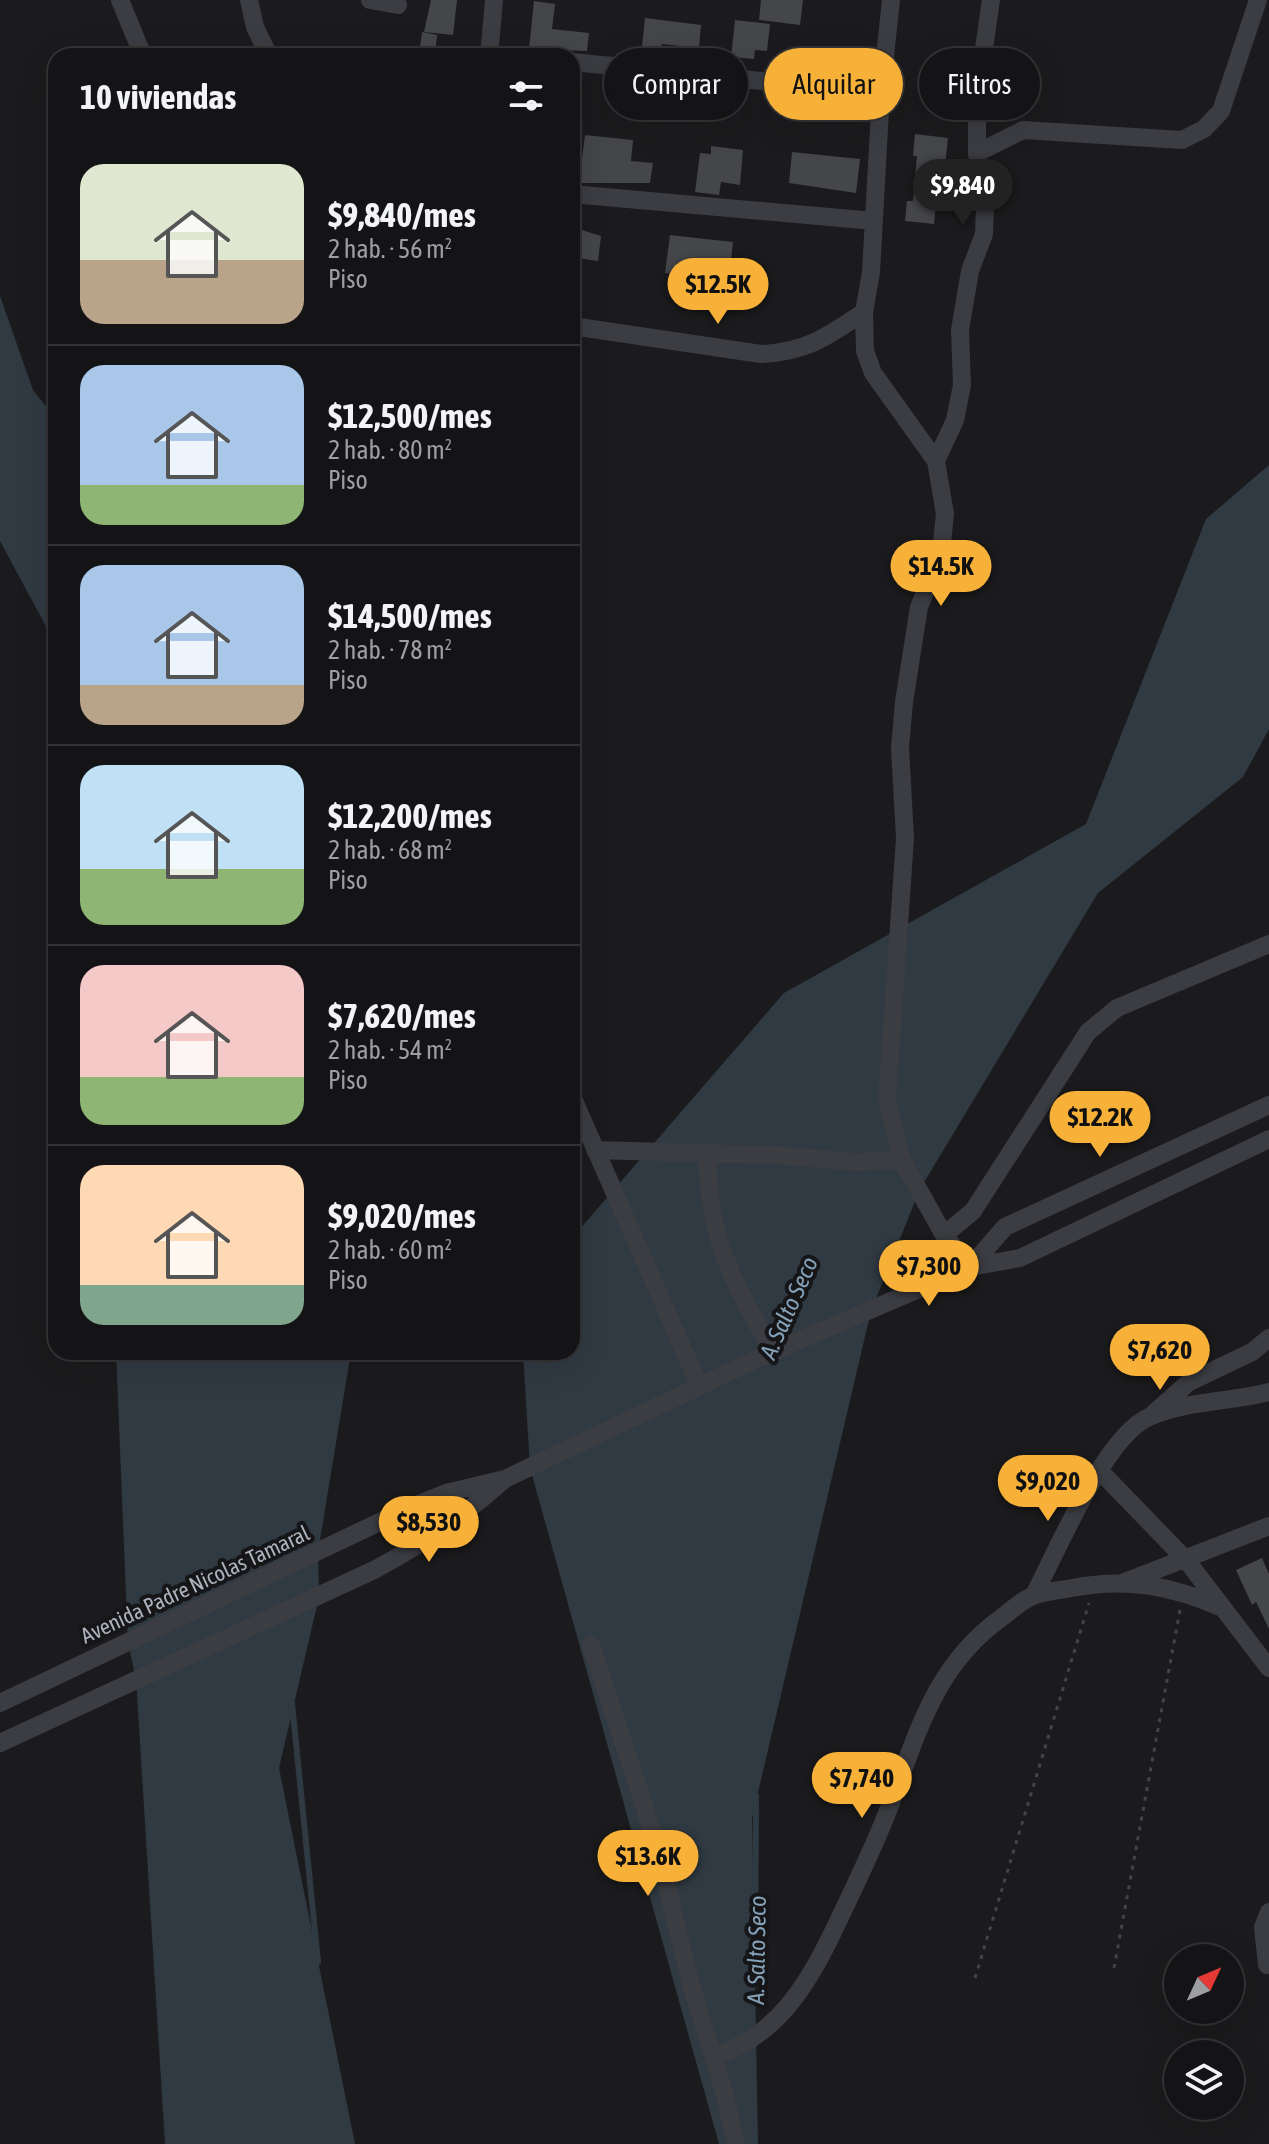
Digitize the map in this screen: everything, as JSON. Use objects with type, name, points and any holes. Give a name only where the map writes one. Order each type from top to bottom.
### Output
[{"type":"street","points":[[120,0],[140,48]]},
{"type":"street","points":[[249,0],[255,27],[265,48]]},
{"type":"street","points":[[370,0],[398,5]]},
{"type":"street","points":[[490,48],[494,0]]},
{"type":"street","points":[[886,48],[891,0]]},
{"type":"street","points":[[936,461],[955,420],[962,385],[960,330],[970,271],[984,234],[985,204],[977,153],[977,97],[991,0]]},
{"type":"street","points":[[977,153],[1023,130],[1182,140],[1204,129],[1221,111],[1258,0]]},
{"type":"street","points":[[580,63],[764,81]]},
{"type":"street","points":[[880,120],[871,272],[864,312],[865,351],[873,373],[936,461],[945,514],[941,552],[919,607],[900,748],[905,838],[887,1100],[902,1160],[944,1235],[970,1267]]},
{"type":"street","points":[[580,195],[874,221]]},
{"type":"street","points":[[580,327],[761,354],[791,353],[823,340],[864,312]]},
{"type":"street","points":[[944,1235],[973,1211],[1088,1032],[1117,1008],[1269,944]]},
{"type":"street","points":[[970,1267],[1005,1227],[1269,1105]]},
{"type":"street","points":[[580,1115],[699,1385]]},
{"type":"street","points":[[1228,1123],[1241,1153]]},
{"type":"street","points":[[0,1743],[319,1597],[424,1543],[466,1514],[505,1479],[699,1385],[970,1267],[1020,1258],[1269,1139]]},
{"type":"street","points":[[595,1150],[708,1156],[775,1155],[856,1162],[902,1160]]},
{"type":"street","points":[[708,1156],[707,1197],[717,1236],[745,1302],[773,1352]]},
{"type":"street","points":[[1034,1595],[1099,1470],[1130,1427],[1151,1416],[1189,1382],[1252,1352],[1269,1338]]},
{"type":"street","points":[[1151,1416],[1269,1392]]},
{"type":"street","points":[[1099,1470],[1187,1561],[1269,1668]]},
{"type":"street","name":"Avenida Padre Nicolas Tamaral","points":[[0,1703],[423,1502],[470,1486],[505,1479]]},
{"type":"street","points":[[1122,1583],[1153,1568],[1187,1561],[1269,1526]]},
{"type":"street","points":[[714,2056],[766,2030],[799,1994],[816,1968],[872,1852],[944,1674],[984,1631],[1034,1595],[1095,1584],[1122,1583],[1184,1591],[1220,1607]]},
{"type":"street","points":[[178,1620],[193,1653]]},
{"type":"street","points":[[591,1645],[657,1845],[691,1985],[714,2056],[736,2144]]},
{"type":"street","points":[[1267,1965],[1263,1927],[1269,1912]]},
{"type":"path","points":[[975,1978],[1095,1584]]},
{"type":"path","points":[[1114,1968],[1184,1591]]},
{"type":"water","points":[[0,296],[33,390],[48,409],[48,630],[0,541]]},
{"type":"water","points":[[1269,465],[1269,729],[1243,777],[1098,893],[920,1189],[871,1311],[752,1818],[758,2144],[719,2144],[530,1468],[523,1360],[580,1360],[580,1229],[784,993],[1086,824],[1206,519]]},
{"type":"water","points":[[116,1360],[350,1360],[318,1552],[319,1597],[279,1768],[355,2144],[165,2144],[136,1679],[128,1643]]},
{"type":"building","points":[[431,0],[457,0],[453,35],[424,32]]},
{"type":"building","points":[[761,0],[803,0],[800,25],[759,20]]},
{"type":"building","points":[[534,1],[555,4],[552,29],[589,33],[587,51],[580,51],[580,48],[529,48]]},
{"type":"building","points":[[645,18],[701,25],[699,48],[662,44],[661,48],[642,46]]},
{"type":"building","points":[[735,20],[770,24],[767,48],[755,50],[754,59],[748,58],[748,48],[732,48]]},
{"type":"building","points":[[422,32],[437,35],[436,48],[420,48]]},
{"type":"building","points":[[915,134],[948,138],[941,204],[936,204],[934,224],[905,221],[907,201],[913,201],[917,156],[913,156]]},
{"type":"building","points":[[585,135],[633,140],[631,161],[653,163],[650,183],[580,183]]},
{"type":"building","points":[[711,146],[743,150],[740,185],[721,182],[719,195],[695,192],[700,153],[711,154]]},
{"type":"building","points":[[792,152],[860,159],[856,193],[789,183]]},
{"type":"building","points":[[582,230],[601,236],[598,261],[580,258]]},
{"type":"building","points":[[670,235],[733,242],[729,278],[665,273]]},
{"type":"building","points":[[1262,1558],[1269,1574],[1269,1629],[1256,1602],[1252,1605],[1236,1570]]},
{"type":"waterway","points":[[292,1703],[318,1962]]},
{"type":"waterway","name":"A. Salto Seco","points":[[755,1984],[756,1796]]}]
